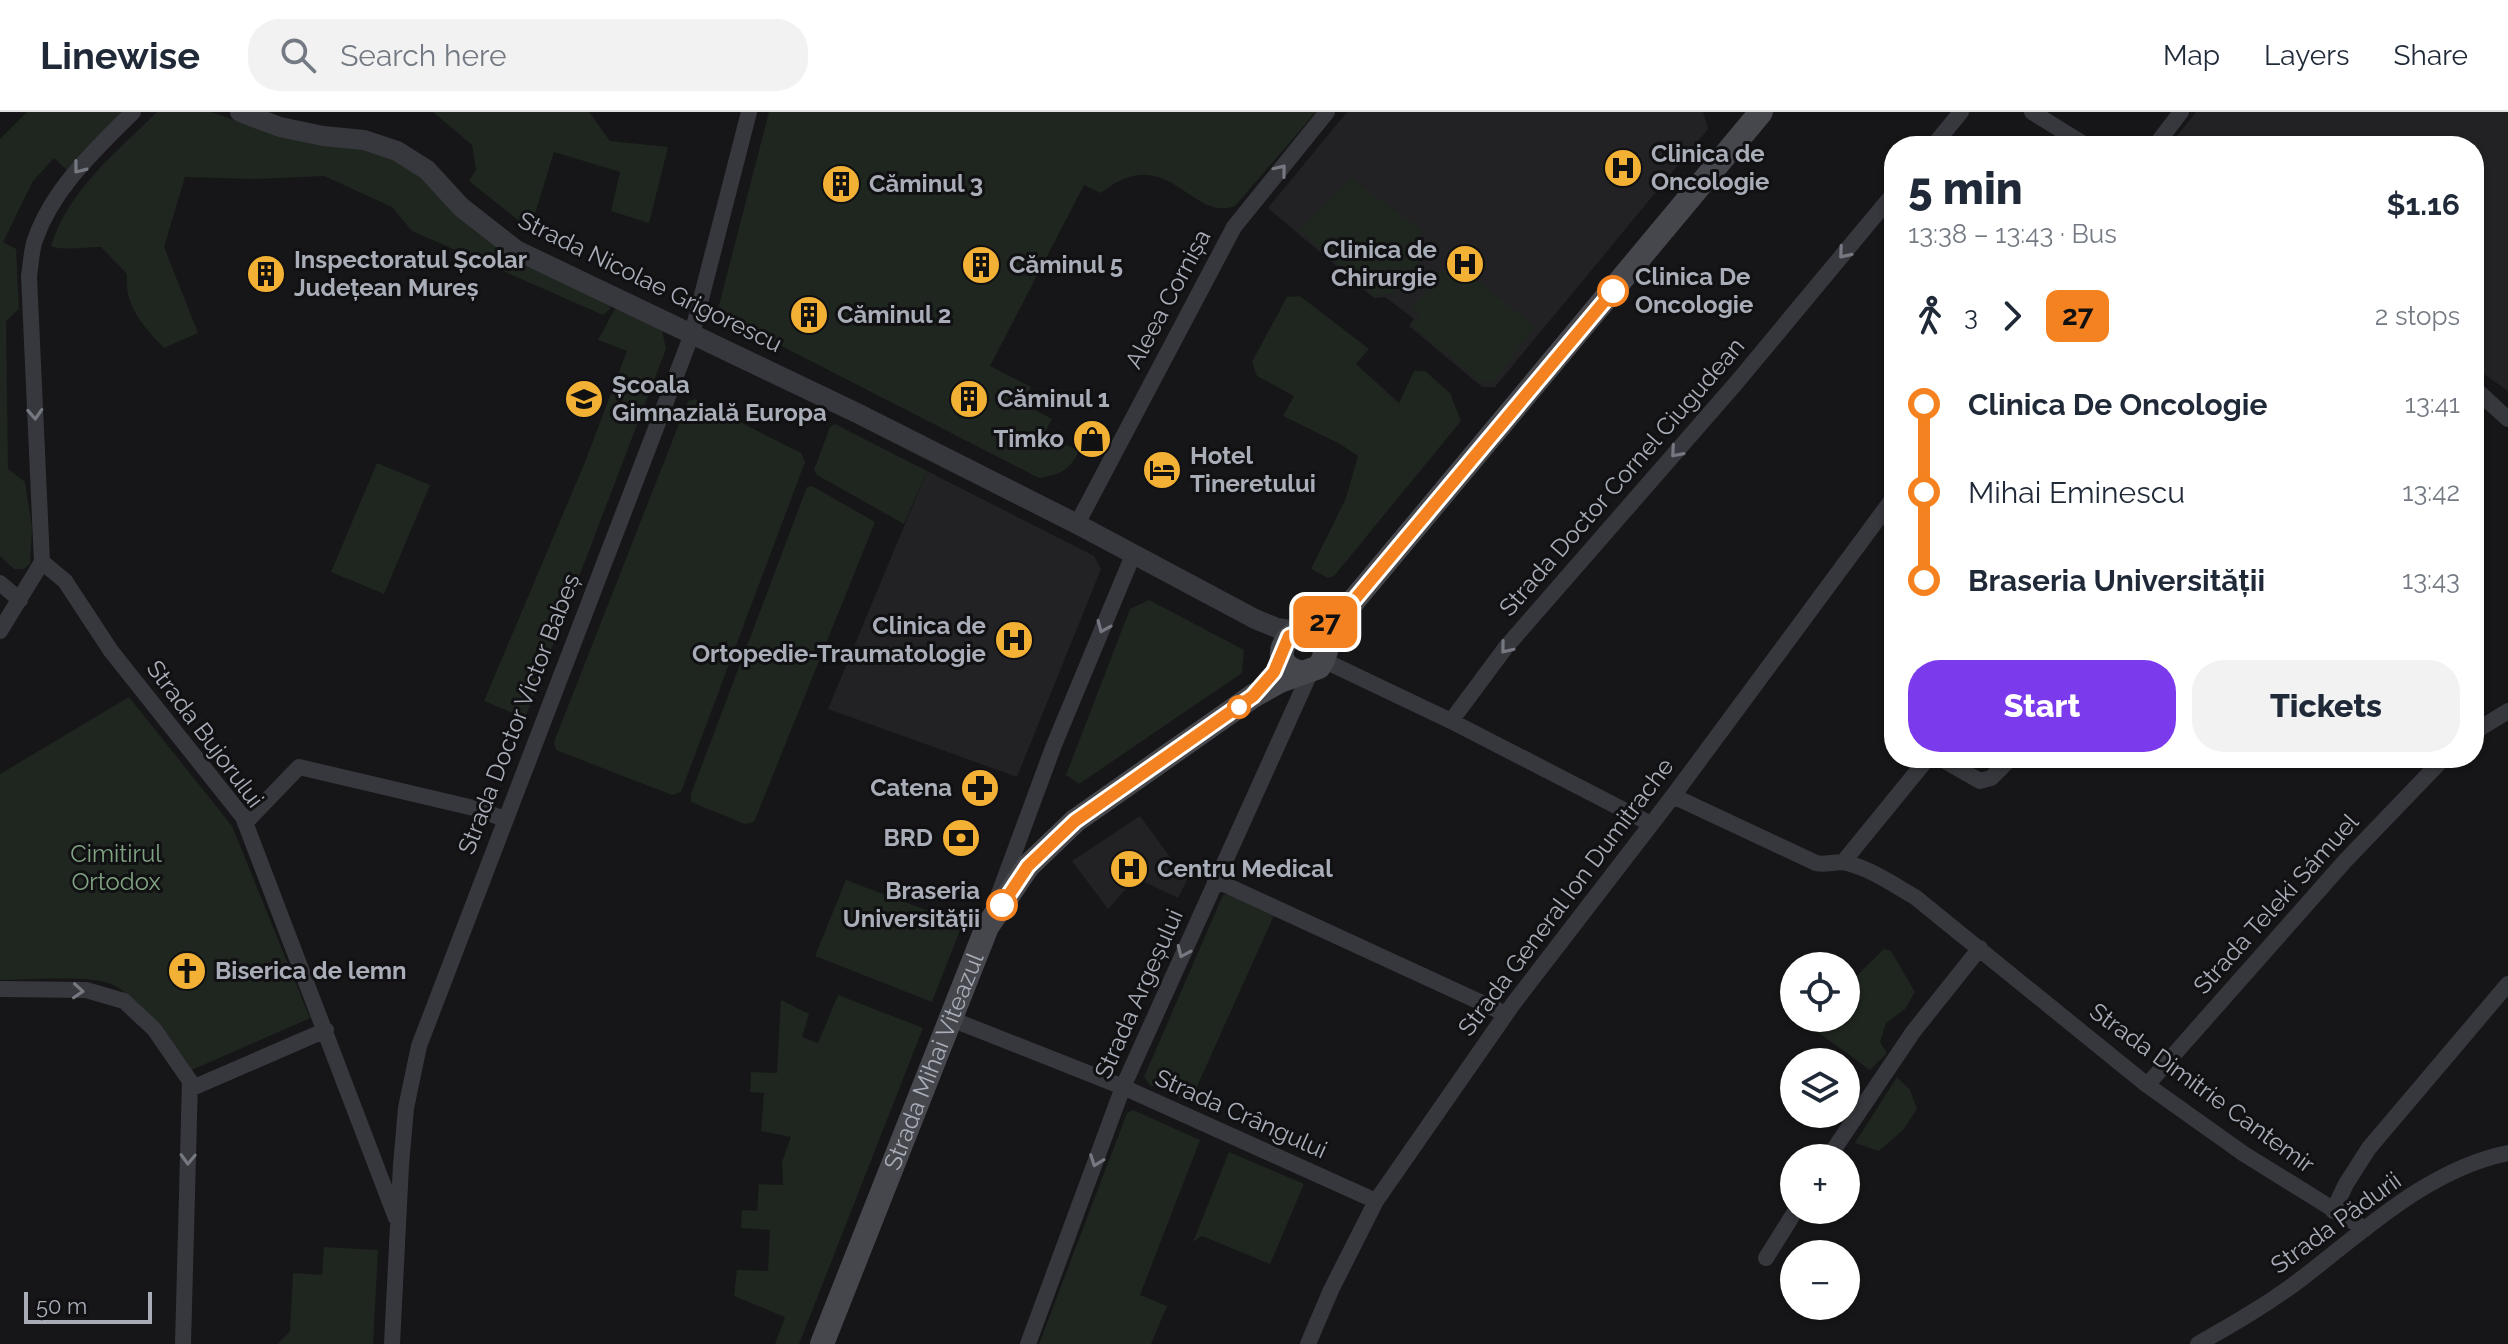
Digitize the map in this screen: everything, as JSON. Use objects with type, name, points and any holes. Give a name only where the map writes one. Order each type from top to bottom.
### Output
[{"type":"main road","points":[[987,927],[1028,866],[1075,821],[1253,696],[1316,664],[1333,629],[1350,605],[1761,112]]},
{"type":"main road","points":[[1253,696],[1274,672],[1291,642],[1350,605]]},
{"type":"main road","points":[[1291,642],[1319,636],[1316,664]]},
{"type":"main road","points":[[1291,642],[1288,666],[1316,664]]},
{"type":"main road","name":"Strada Mihai Viteazul","points":[[822,1344],[987,927]]},
{"type":"street","points":[[0,631],[42,562],[29,276],[35,241],[50,210],[80,164],[133,112]]},
{"type":"street","name":"Strada Nicolae Grigorescu","points":[[240,112],[280,127],[364,140],[397,151],[427,170],[461,207],[516,250],[857,413],[1077,524],[1277,628],[1291,642]]},
{"type":"street","name":"Strada Doctor Victor Babeș","points":[[392,1344],[406,1108],[419,1046],[692,334],[749,112]]},
{"type":"street","name":"Aleea Cornișa","points":[[1077,524],[1234,227],[1327,112]]},
{"type":"street","points":[[1941,136],[1961,112]]},
{"type":"street","points":[[2032,112],[2071,136]]},
{"type":"street","points":[[2163,136],[2181,112]]},
{"type":"street","name":"Strada Doctor Cornel Ciugudean","points":[[1451,721],[1506,647],[1737,382],[1884,205]]},
{"type":"street","points":[[2484,397],[2508,419]]},
{"type":"street","name":"Strada General Ion Dumitrache","points":[[1308,1344],[1331,1290],[1376,1201],[1506,1014],[1673,796],[1884,511]]},
{"type":"street","name":"Strada Mihai Viteazul","points":[[987,927],[1054,745],[1133,555]]},
{"type":"street","name":"Strada Bujorului","points":[[42,562],[65,581],[111,651],[245,823],[398,1224]]},
{"type":"street","points":[[0,583],[20,600]]},
{"type":"street","points":[[1316,664],[1451,721],[1651,824]]},
{"type":"street","name":"Strada Argeșului","points":[[1028,1344],[1123,1087],[1316,664]]},
{"type":"street","points":[[2484,726],[2508,711]]},
{"type":"street","points":[[245,823],[299,767],[478,809],[504,819]]},
{"type":"street","points":[[1844,861],[1920,768]]},
{"type":"street","points":[[1957,768],[1980,781],[1991,778],[2001,768]]},
{"type":"street","name":"Strada Teleki Sámuel","points":[[2147,1085],[2345,861],[2434,768]]},
{"type":"street","name":"Strada Dimitrie Cantemir","points":[[1673,796],[1816,863],[1830,865],[1844,861],[1915,897],[2147,1085],[2244,1154],[2365,1229]]},
{"type":"street","points":[[1215,880],[1506,1014]]},
{"type":"street","points":[[1837,1144],[1913,1032],[1980,948]]},
{"type":"street","points":[[2333,1211],[2369,1148],[2508,984]]},
{"type":"street","points":[[0,989],[86,990],[124,1001],[154,1029],[190,1081],[183,1344]]},
{"type":"street","name":"Strada Crângului","points":[[951,1019],[1123,1087],[1376,1201]]},
{"type":"street","points":[[190,1089],[326,1030]]},
{"type":"street","name":"Strada Pădurii","points":[[2198,1344],[2290,1286],[2439,1178],[2508,1153]]},
{"type":"street","points":[[1766,1258],[1787,1224]]},
{"type":"shaded area","name":"Clinica de Chirurgie","points":[[1347,112],[1703,112],[1708,129],[1495,387],[1482,387],[1409,326],[1414,319],[1385,297],[1374,298],[1268,208]]},
{"type":"shaded area","points":[[2196,112],[2508,112],[2508,391],[2484,374],[2484,136],[2177,136]]},
{"type":"shaded area","points":[[927,471],[1094,556],[1101,569],[1017,777],[828,709]]},
{"type":"shaded area","name":"Centru Medical","points":[[1140,816],[1187,880],[1178,898],[1136,878],[1108,909],[1072,861]]},
{"type":"green space","points":[[27,112],[122,112],[67,170],[54,158],[33,181],[3,242],[16,249],[19,309],[6,321],[8,469],[25,482],[32,528],[30,564],[24,569],[14,569],[0,556],[0,139]]},
{"type":"green space","points":[[157,112],[211,112],[278,135],[363,145],[395,157],[609,301],[610,309],[603,315],[412,231],[392,207],[324,176],[256,179],[185,177],[164,247],[198,333],[164,348],[136,315],[129,296],[127,274],[101,247],[68,249],[51,246],[69,207],[82,189]]},
{"type":"green space","points":[[433,112],[589,112],[610,141],[668,147],[649,223],[611,211],[620,172],[554,152],[531,227],[469,181],[476,170],[472,145]]},
{"type":"green space","points":[[769,112],[1316,112],[1235,206],[1219,208],[1205,204],[1161,178],[1144,175],[1124,179],[1101,193],[1084,185],[990,366],[1031,387],[1022,403],[1052,419],[1044,434],[1079,451],[1064,470],[1039,478],[717,313]]},
{"type":"green space","points":[[1352,179],[1420,229],[1424,257],[1393,293],[1375,296],[1298,230]]},
{"type":"green space","points":[[1461,268],[1535,326],[1494,382],[1482,383],[1412,326],[1420,316],[1411,309],[1440,271]]},
{"type":"green space","points":[[1300,296],[1369,349],[1356,364],[1399,403],[1414,371],[1425,371],[1450,393],[1461,421],[1334,576],[1328,578],[1311,569],[1346,498],[1358,456],[1283,416],[1294,396],[1257,376],[1252,362],[1287,297]]},
{"type":"green space","points":[[616,307],[662,330],[666,349],[525,718],[484,701],[585,462],[627,351],[598,340]]},
{"type":"green space","points":[[695,399],[801,453],[805,462],[681,792],[672,795],[556,750],[554,742],[688,401]]},
{"type":"green space","points":[[835,424],[927,471],[904,524],[817,475],[814,470],[830,427]]},
{"type":"green space","points":[[377,463],[430,485],[384,594],[331,572]]},
{"type":"green space","points":[[812,486],[875,522],[754,822],[745,824],[691,802],[691,794],[807,487]]},
{"type":"green space","points":[[1149,600],[1244,650],[1242,673],[1079,784],[1066,775],[1130,609]]},
{"type":"green space","name":"Cimitirul Ortodox","points":[[129,697],[232,826],[310,1018],[192,1070],[142,1009],[111,984],[73,979],[0,980],[0,774]]},
{"type":"green space","points":[[846,880],[955,921],[960,930],[932,1002],[815,956]]},
{"type":"green space","points":[[1232,893],[1275,913],[1190,1102],[1150,1085],[1144,1077],[1223,895]]},
{"type":"green space","points":[[1884,949],[1891,951],[1915,992],[1905,1009],[1886,1023],[1880,1042],[1887,1053],[1870,1070],[1860,1063],[1860,1048],[1840,1048],[1817,1032],[1860,1032],[1860,972]]},
{"type":"green space","points":[[838,995],[923,1028],[799,1344],[775,1344],[785,1317],[734,1296],[737,1270],[768,1271],[770,1230],[741,1228],[742,1210],[757,1211],[759,1184],[783,1185],[782,1162],[791,1137],[761,1131],[764,1093],[750,1092],[751,1072],[777,1073],[781,1000],[809,1014],[802,1037],[818,1043]]},
{"type":"green space","points":[[1897,1077],[1910,1090],[1917,1109],[1903,1130],[1879,1151],[1855,1143]]},
{"type":"green space","points":[[1133,1110],[1200,1140],[1140,1295],[1167,1306],[1151,1344],[1039,1344],[1127,1113]]},
{"type":"green space","points":[[1229,1152],[1304,1184],[1270,1264],[1202,1236],[1193,1242]]},
{"type":"green space","points":[[324,1247],[378,1250],[373,1344],[278,1344],[290,1331],[293,1273],[322,1275]]},
{"type":"bus line","name":"27","points":[[1002,905],[1028,866],[1075,821],[1253,696],[1274,672],[1289,636],[1324,622],[1350,605],[1613,291]]},
{"type":"place","name":"Clinica de Oncologie","points":[[1623,168]]},
{"type":"place","name":"Căminul 3","points":[[841,184]]},
{"type":"place","name":"Clinica de Chirurgie","points":[[1465,264]]},
{"type":"place","name":"Căminul 5","points":[[981,265]]},
{"type":"place","name":"Inspectoratul Școlar Județean Mureș","points":[[266,274]]},
{"type":"place","name":"Clinica De Oncologie","points":[[1613,291]]},
{"type":"place","name":"Căminul 2","points":[[809,315]]},
{"type":"place","name":"Școala Gimnazială Europa","points":[[584,399]]},
{"type":"place","name":"Căminul 1","points":[[969,399]]},
{"type":"place","name":"Timko","points":[[1092,439]]},
{"type":"place","name":"Hotel Tineretului","points":[[1162,470]]},
{"type":"place","name":"Clinica de Ortopedie-Traumatologie","points":[[1014,640]]},
{"type":"place","name":"Catena","points":[[980,788]]},
{"type":"place","name":"BRD","points":[[961,838]]},
{"type":"place","name":"Centru Medical","points":[[1129,869]]},
{"type":"place","name":"Braseria Universității","points":[[1002,905]]},
{"type":"place","name":"Biserica de lemn","points":[[187,971]]}]
